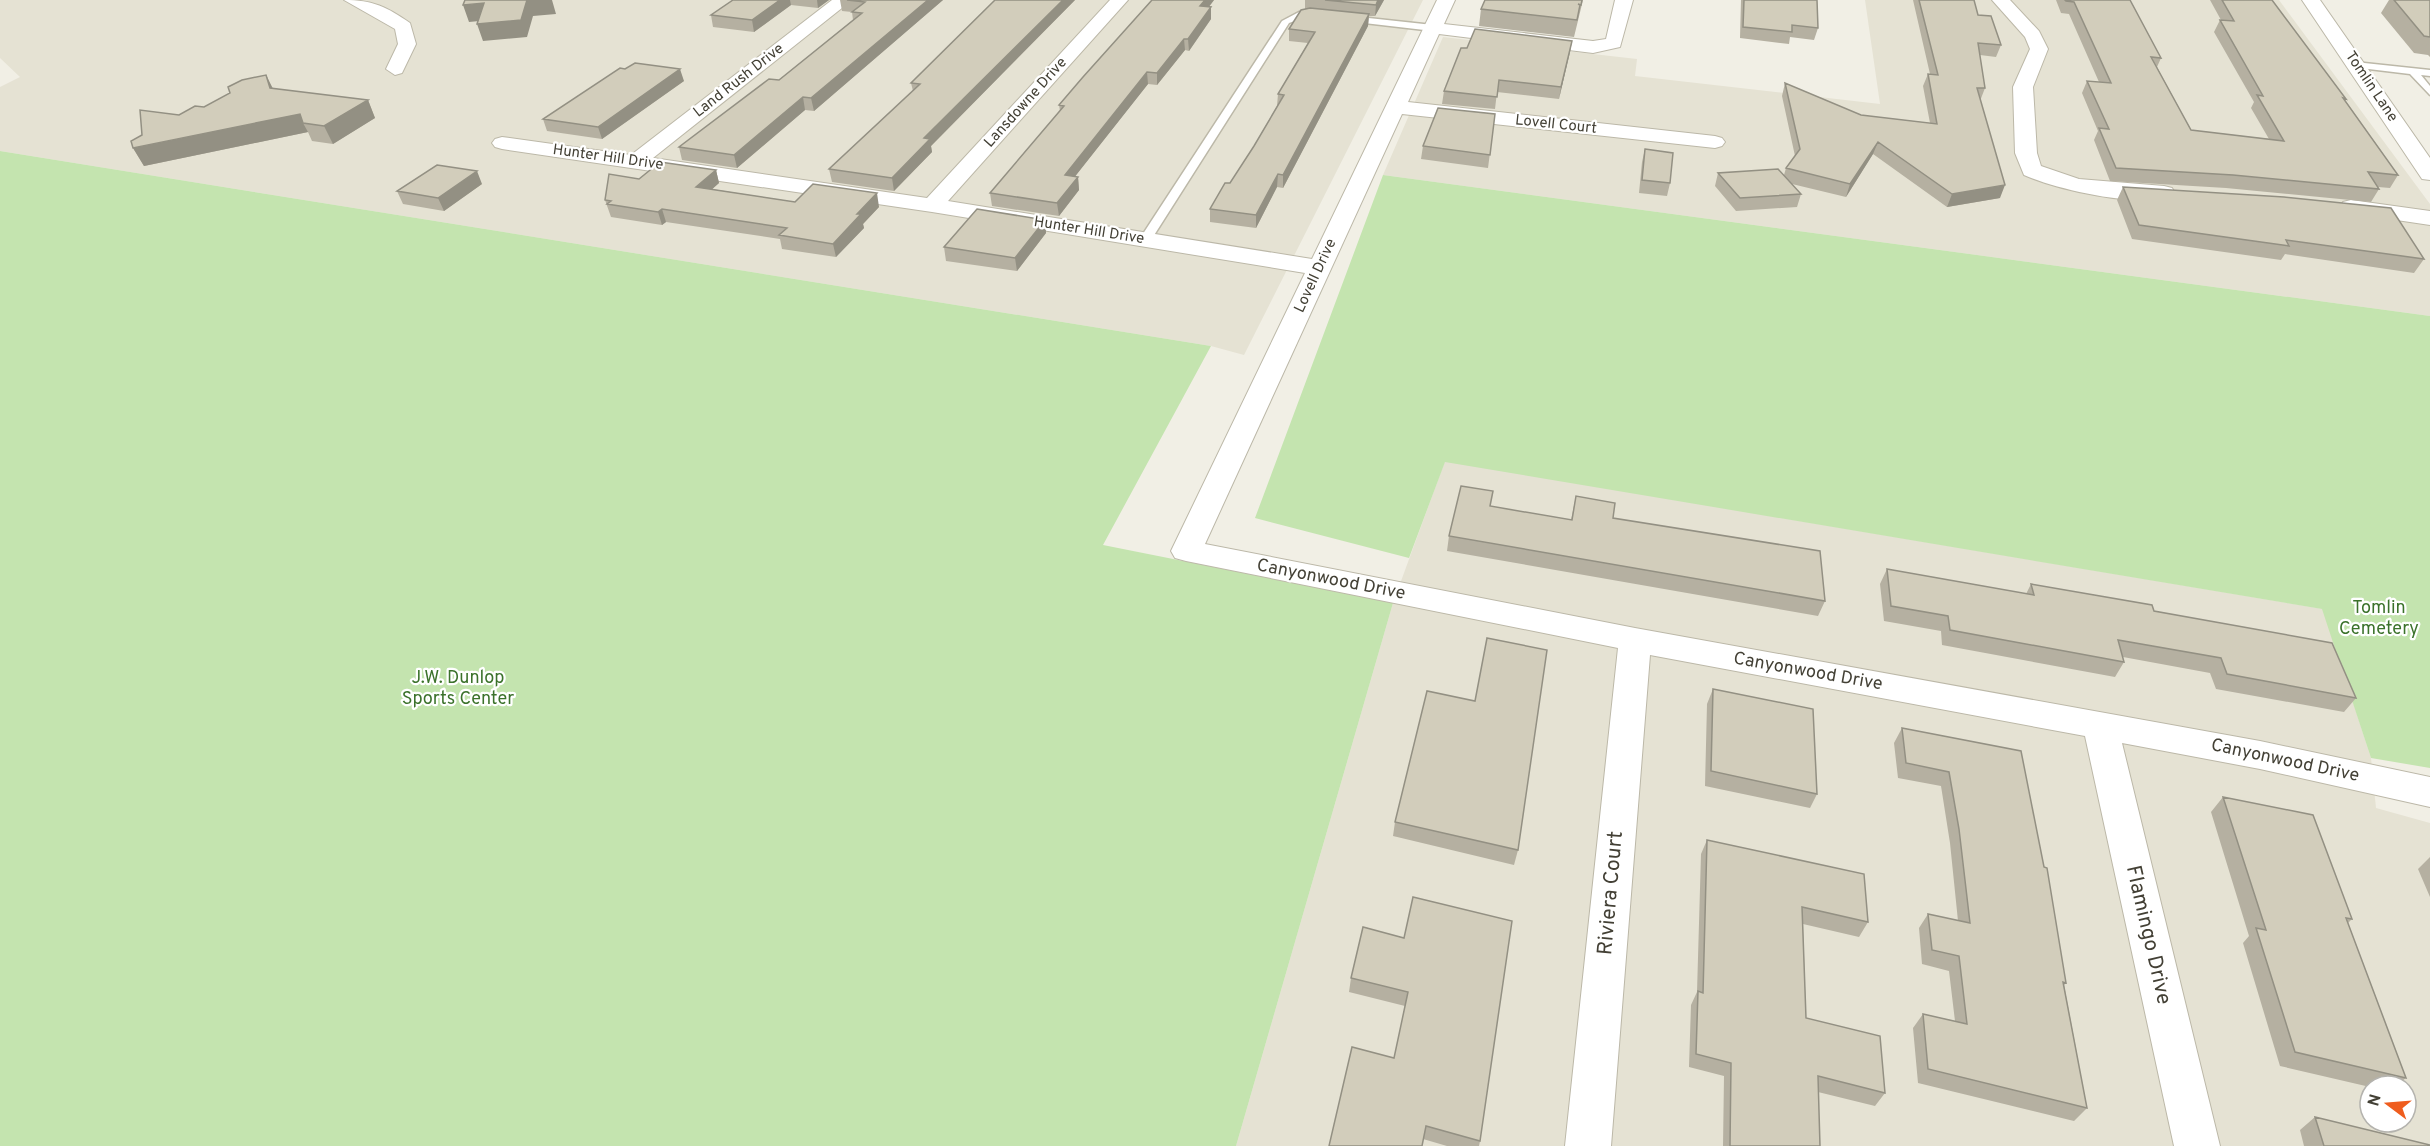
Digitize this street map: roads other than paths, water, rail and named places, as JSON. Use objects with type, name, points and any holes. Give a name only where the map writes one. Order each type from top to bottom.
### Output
[{"type":"street","points":[[353,0],[385,14],[404,27],[407,44],[395,69]]},
{"type":"street","name":"Land Rush Drive","points":[[635,162],[843,0]]},
{"type":"street","name":"Lansdowne Drive","points":[[932,205],[1119,0]]},
{"type":"street","name":"Lovell Drive","points":[[1186,551],[1446,0]]},
{"type":"street","points":[[1433,28],[1593,47],[1614,43],[1624,0]]},
{"type":"street","points":[[2001,0],[2033,35],[2039,49],[2023,87],[2026,153],[2032,170],[2048,179],[2067,184],[2179,194]]},
{"type":"street","name":"Tomlin Lane","points":[[2311,0],[2430,174]]},
{"type":"street","name":"Lovell Court","points":[[1397,107],[1715,142]]},
{"type":"street","name":"Hunter Hill Drive","points":[[502,143],[932,205],[1320,268]]},
{"type":"street","points":[[2329,204],[2430,218]]},
{"type":"street","name":"Canyonwood Drive","points":[[1186,551],[1635,640],[2260,755],[2430,792]]},
{"type":"street","name":"Riviera Court","points":[[1588,1146],[1635,640]]},
{"type":"street","name":"Flamingo Drive","points":[[2100,725],[2197,1146]]},
{"type":"lane","points":[[1145,240],[1286,21],[1299,15],[1331,16]]},
{"type":"lane","points":[[1343,18],[1433,28]]},
{"type":"lane","points":[[2355,65],[2430,73]]},
{"type":"lane","points":[[2413,71],[2430,92]]},
{"type":"park label","name":"Tomlin Cemetery","points":[[2379,618]]},
{"type":"park label","name":"J.W. Dunlop Sports Center","points":[[458,688]]}]
